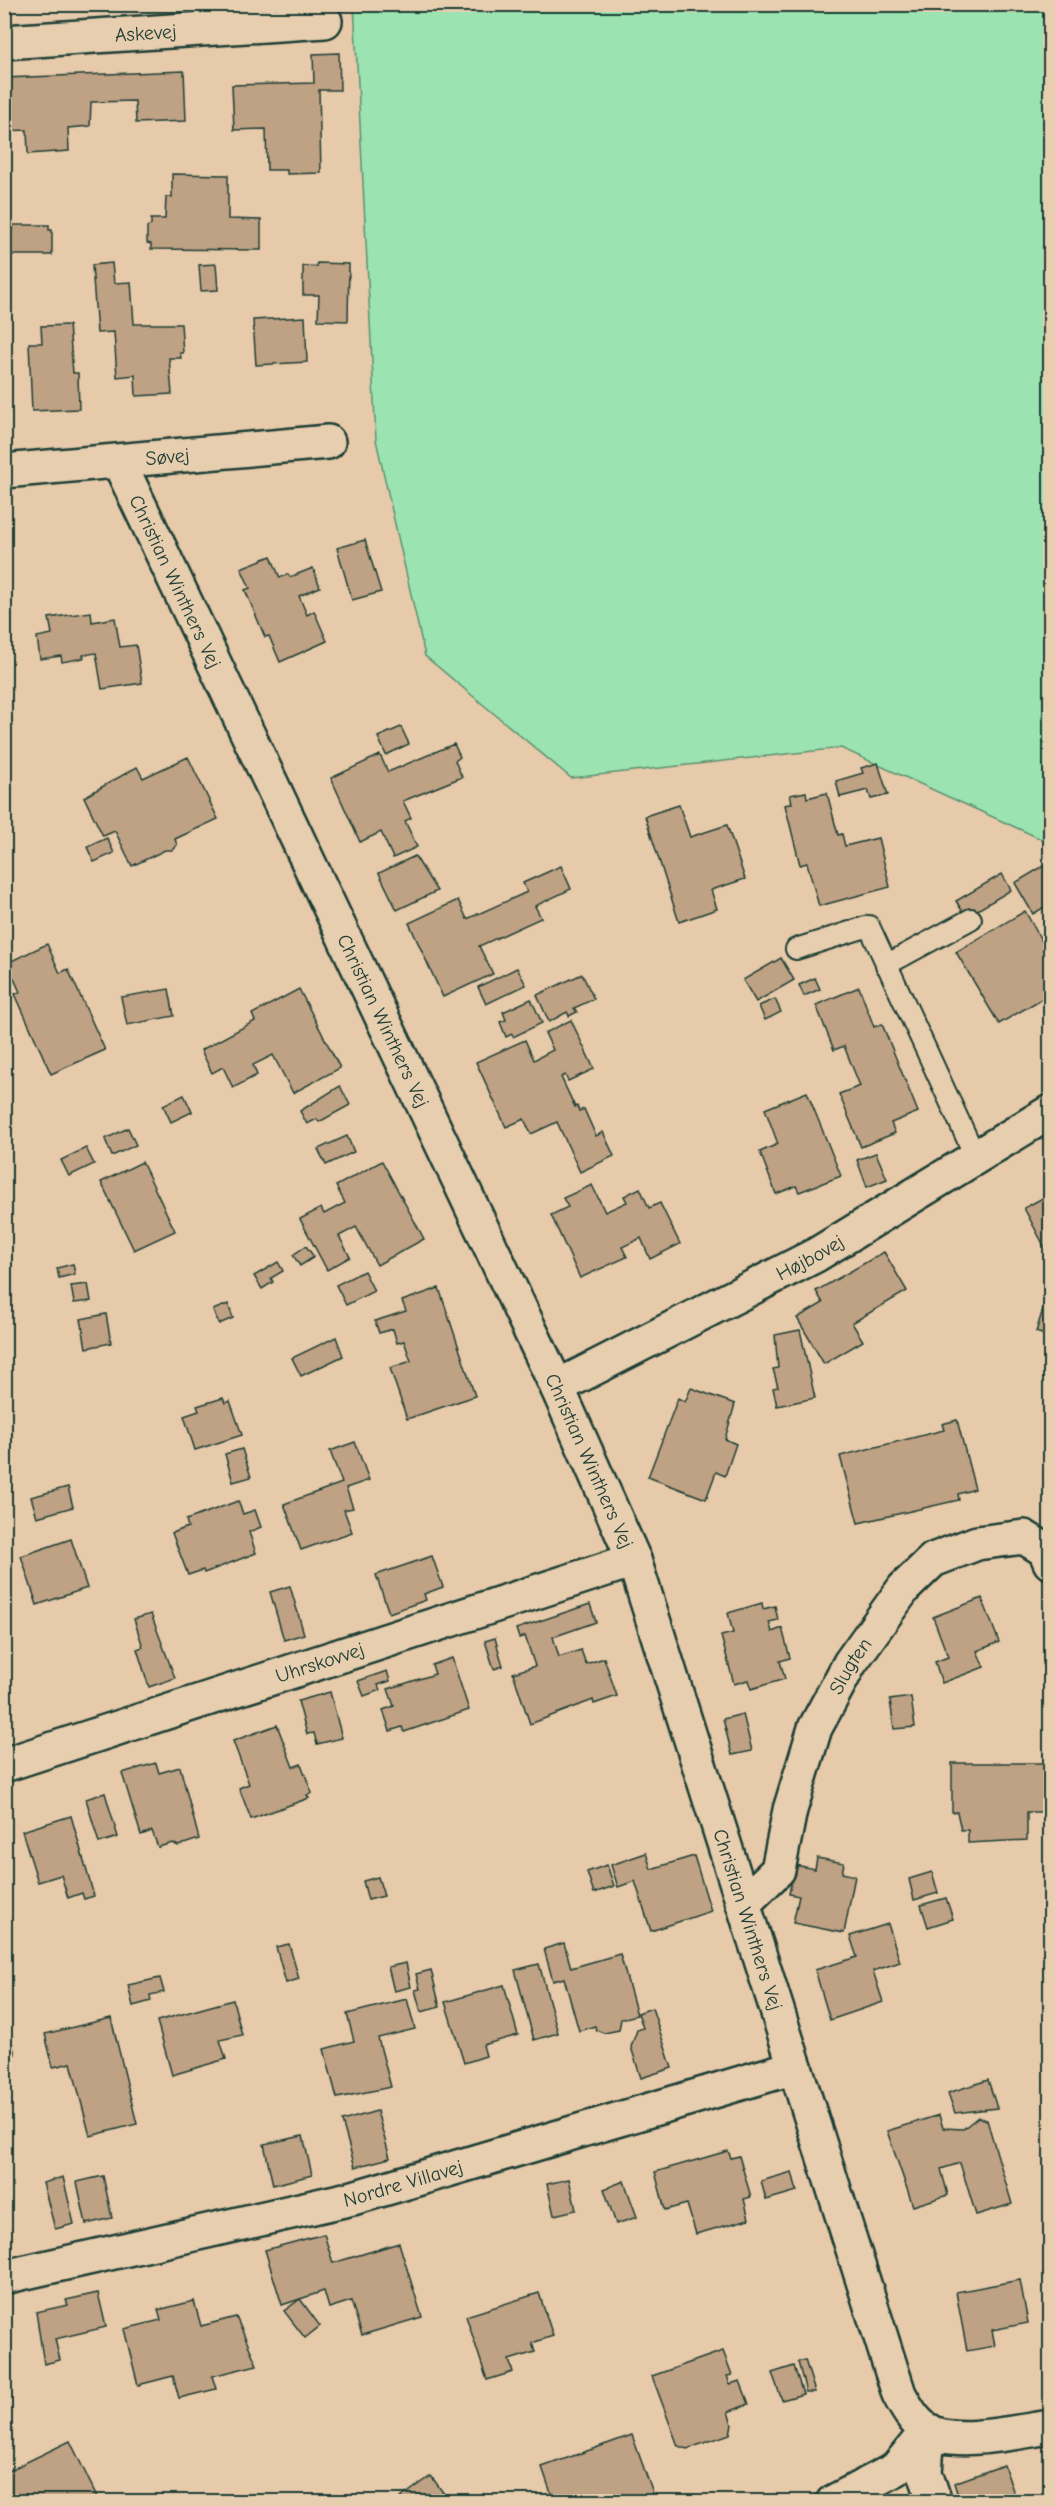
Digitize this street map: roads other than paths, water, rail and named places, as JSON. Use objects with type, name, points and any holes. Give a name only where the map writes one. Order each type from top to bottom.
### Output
[{"type":"street","name":"Askevej","points":[[4,42],[325,21]]},
{"type":"street","name":"Søvej","points":[[4,471],[328,442]]},
{"type":"street","name":"Christian Winthers Vej","points":[[119,462],[557,1386],[634,1560],[899,2394],[910,2414],[928,2430]]},
{"type":"street","name":"Højbovej","points":[[557,1386],[816,1255],[1050,1112]]},
{"type":"street","name":"Slugten","points":[[743,1904],[778,1870],[790,1810],[815,1728],[850,1663],[904,1588],[933,1560],[977,1543],[1024,1537],[1045,1550],[1050,1562]]},
{"type":"street","name":"Uhrskovvej","points":[[4,1765],[634,1560]]},
{"type":"street","name":"Nordre Villavej","points":[[4,2277],[352,2198],[795,2067]]},
{"type":"street","points":[[928,2430],[948,2436],[968,2437],[1050,2427]]},
{"type":"street","points":[[833,2502],[896,2469],[928,2430]]},
{"type":"street","points":[[928,2430],[925,2473],[935,2502]]},
{"type":"lane","points":[[886,964],[971,919]]},
{"type":"lane","points":[[796,949],[869,926],[976,1158]]}]
